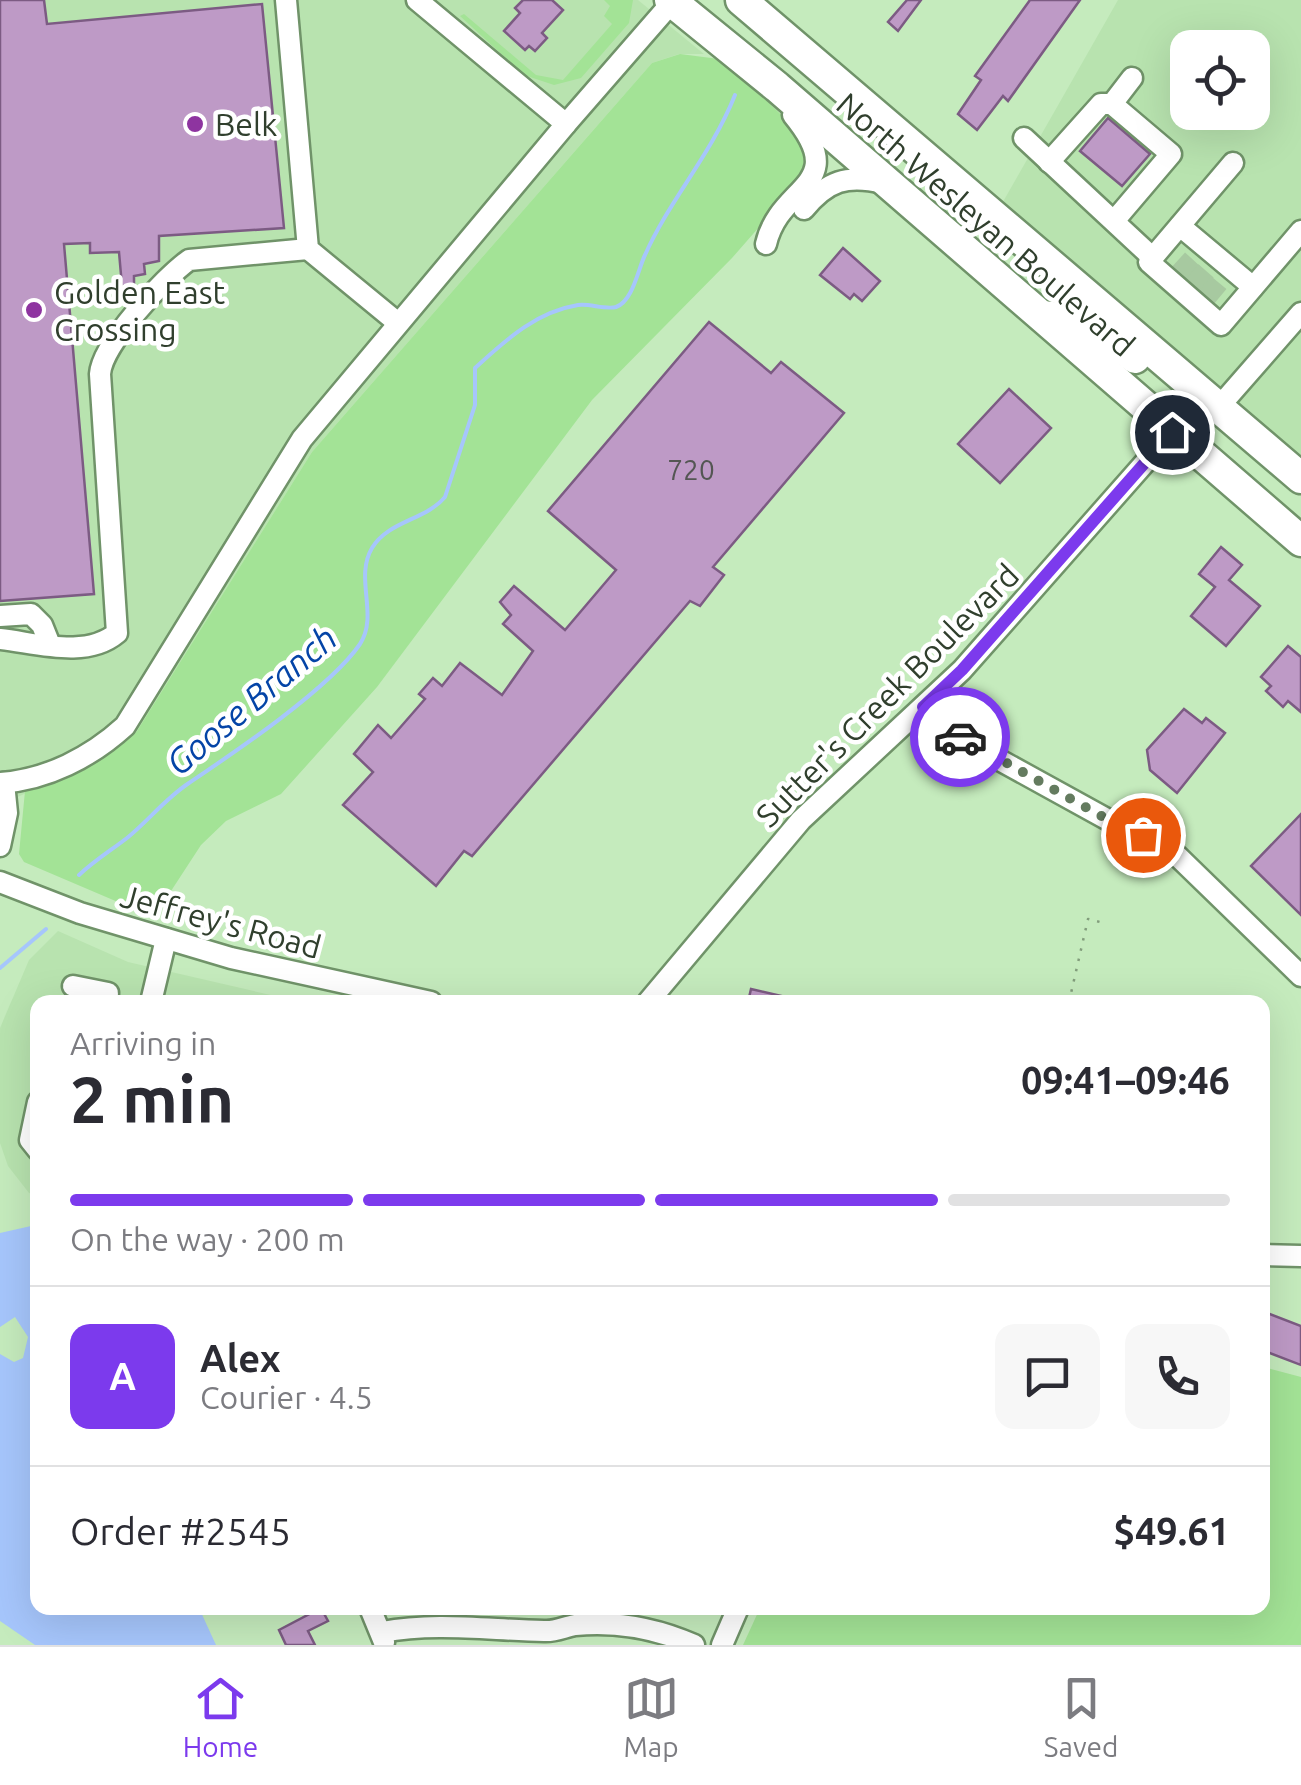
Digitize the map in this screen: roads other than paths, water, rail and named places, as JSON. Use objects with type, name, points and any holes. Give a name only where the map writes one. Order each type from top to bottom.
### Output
[{"type":"highway","name":"North Wesleyan Boulevard","points":[[741,0],[1301,478]]},
{"type":"highway","name":"North Wesleyan Boulevard","points":[[672,1],[778,87],[1301,541]]},
{"type":"highway","points":[[1038,316],[1067,318],[1105,335],[1190,398],[1218,408]]},
{"type":"highway","points":[[1172,432],[1196,426],[1210,429],[1301,494]]},
{"type":"street","points":[[286,0],[308,249]]},
{"type":"street","points":[[417,0],[566,124]]},
{"type":"street","points":[[0,846],[8,812],[2,783],[88,756],[125,726],[302,439],[672,1]]},
{"type":"street","points":[[1112,104],[1132,78]]},
{"type":"street","points":[[778,87],[810,136],[818,162],[816,174],[770,229],[766,244],[781,236],[833,181],[866,179],[887,184]]},
{"type":"street","points":[[1053,157],[1101,104],[1112,104],[1165,149]]},
{"type":"street","points":[[1053,157],[1071,150],[1110,111],[1147,142],[1165,149]]},
{"type":"street","points":[[1024,138],[1053,157],[1153,258]]},
{"type":"street","points":[[1114,221],[1165,149]]},
{"type":"street","points":[[1233,163],[1150,262],[1189,290],[1221,325],[1301,231]]},
{"type":"street","points":[[1180,226],[1215,261],[1253,287]]},
{"type":"street","points":[[0,639],[92,647],[110,638],[119,624],[100,374],[103,357],[189,260],[308,249],[398,323]]},
{"type":"street","points":[[1218,408],[1301,313]]},
{"type":"street","name":"Sutter's Creek Boulevard","points":[[654,995],[801,820],[962,670],[1172,432]]},
{"type":"street","points":[[0,616],[31,614],[42,625],[50,645]]},
{"type":"street","points":[[923,707],[966,741],[1123,828],[1163,842],[1301,976]]},
{"type":"street","name":"Jeffrey's Road","points":[[0,882],[166,939],[330,983],[394,995]]},
{"type":"street","points":[[154,995],[166,939]]},
{"type":"street","points":[[73,986],[108,995]]},
{"type":"street","points":[[1270,1255],[1301,1256]]},
{"type":"street","points":[[373,1615],[383,1638],[426,1624],[550,1632],[569,1617],[642,1637],[658,1628],[694,1645]]},
{"type":"street","points":[[722,1645],[735,1615]]},
{"type":"water","points":[[30,1226],[30,1615],[202,1615],[216,1645],[35,1645],[0,1621],[0,1354],[14,1362],[23,1358],[28,1337],[15,1317],[0,1327],[0,1233]]},
{"type":"waterway","name":"Goose Branch","points":[[79,875],[181,789],[305,699],[346,661],[365,633],[365,572],[372,548],[387,532],[428,511],[445,497],[475,405],[475,368],[522,329],[548,314],[578,305],[612,308],[622,304],[655,235],[735,95]]},
{"type":"waterway","name":"Goose Branch","points":[[0,968],[46,929]]},
{"type":"tunnel","points":[[1179,274],[1199,252]]},
{"type":"tunnel","points":[[1193,286],[1212,264]]},
{"type":"tunnel","points":[[1206,298],[1225,275]]},
{"type":"place","name":"Belk","points":[[195,124]]},
{"type":"place","name":"Golden East Crossing","points":[[34,310]]}]
